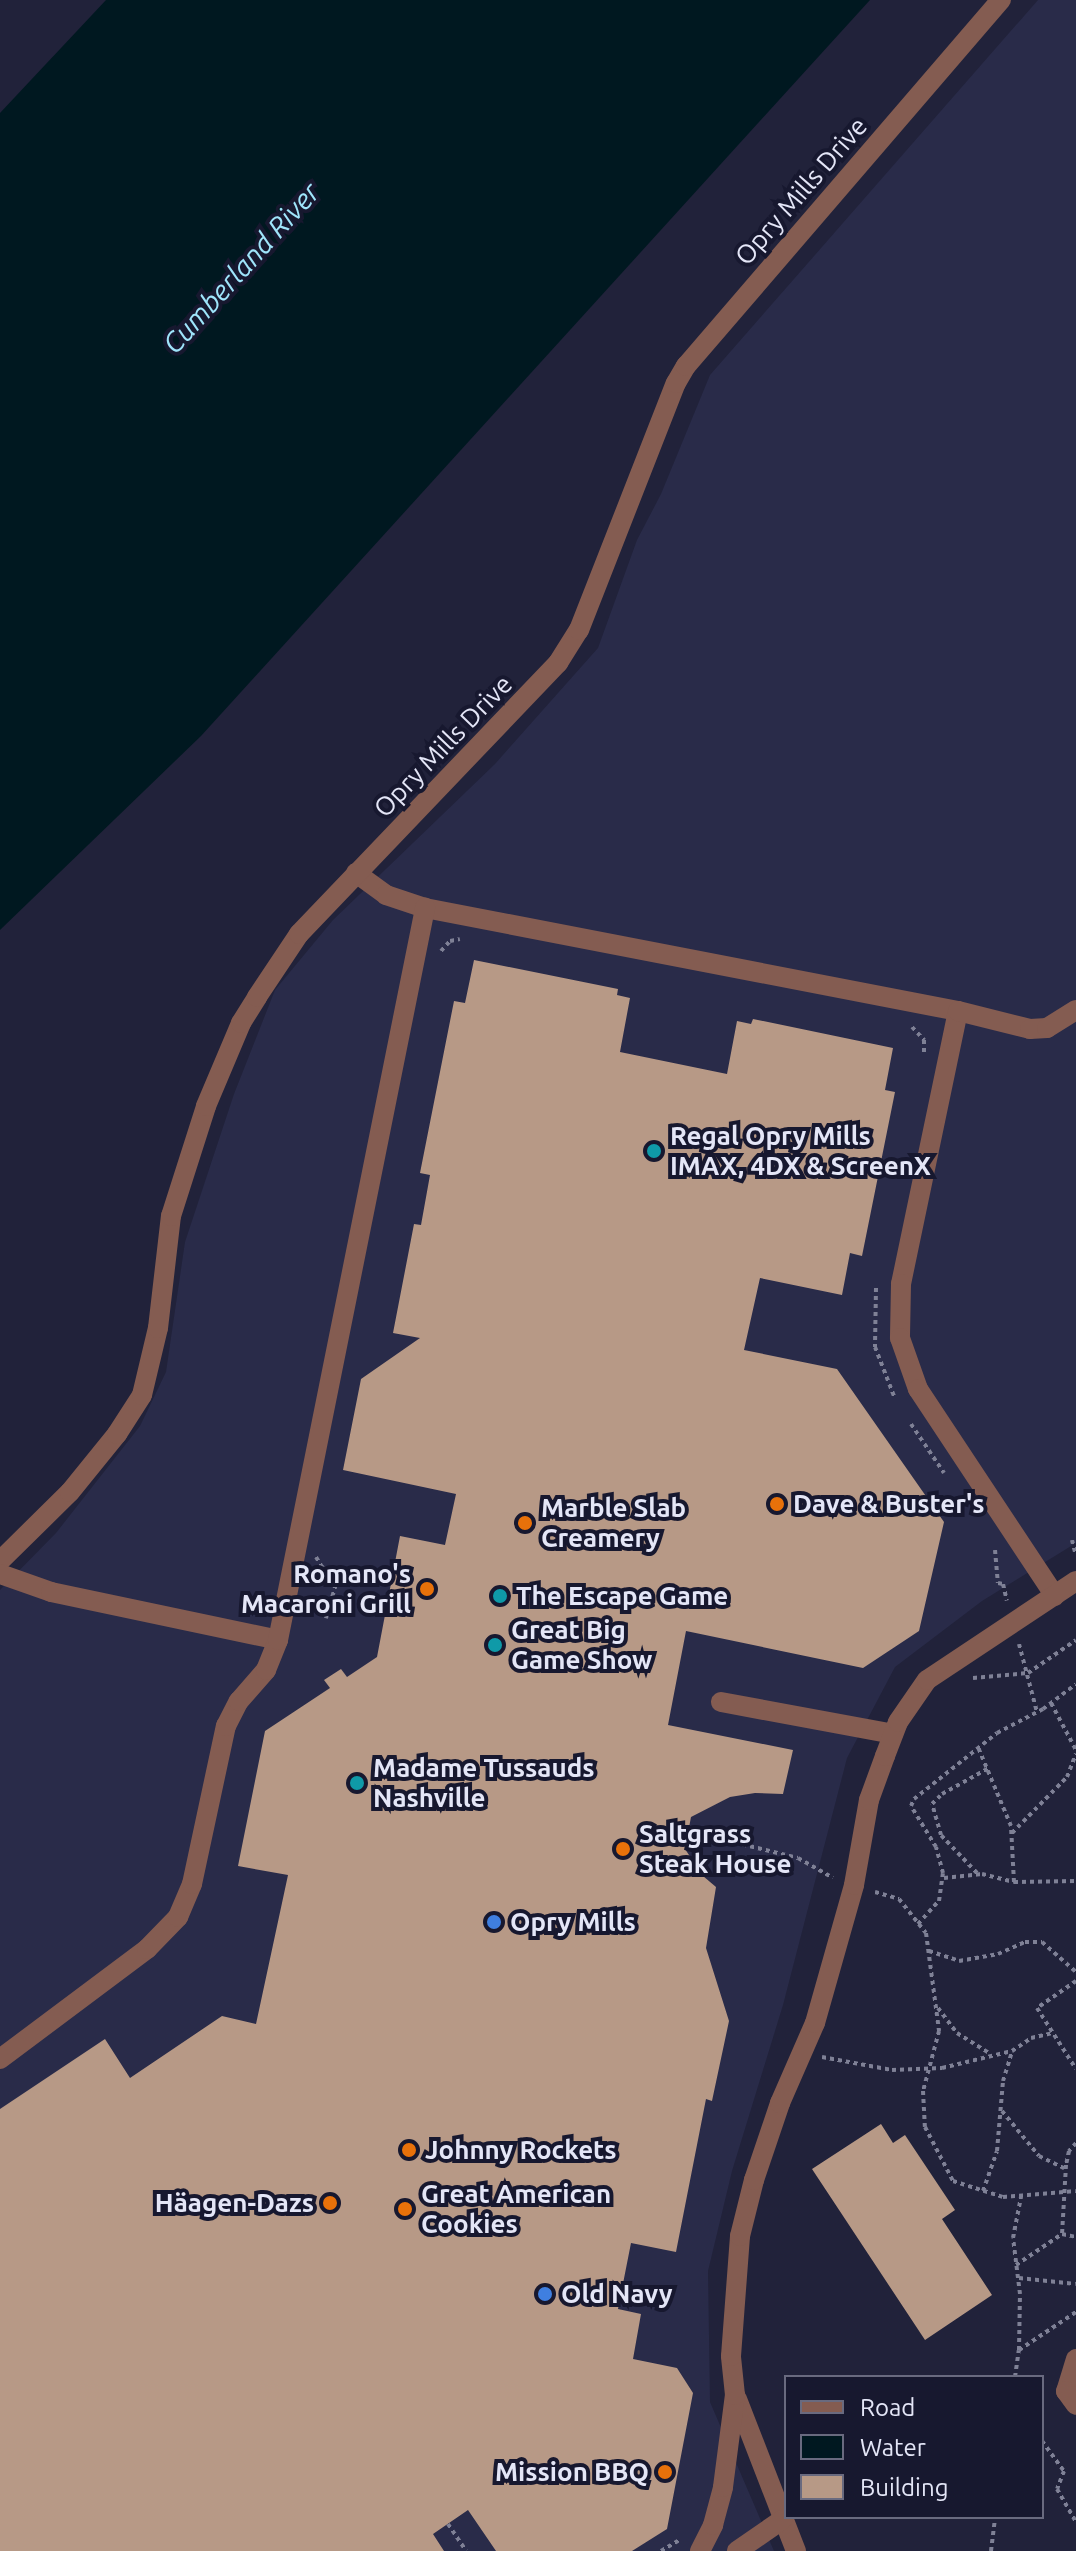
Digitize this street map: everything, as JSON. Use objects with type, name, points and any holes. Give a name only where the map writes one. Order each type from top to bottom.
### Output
[{"type":"lane","name":"Opry Mills Drive","points":[[0,1561],[70,1492],[117,1434],[142,1395],[158,1328],[171,1216],[224,1060],[241,1023],[299,934],[558,663],[579,630],[686,366],[1001,0]]},
{"type":"lane","points":[[356,873],[386,895],[425,908],[958,1011],[1030,1029],[1047,1028],[1076,1010]]},
{"type":"lane","points":[[0,2059],[147,1949],[178,1917],[192,1884],[226,1726],[239,1701],[266,1670],[278,1640],[425,908]]},
{"type":"lane","points":[[958,1011],[901,1284],[900,1338],[906,1364],[918,1389],[1055,1596]]},
{"type":"lane","points":[[0,1574],[51,1592],[278,1640]]},
{"type":"lane","points":[[700,2551],[713,2525],[723,2487],[735,2395],[731,2356],[740,2236],[754,2180],[815,2023],[854,1885],[869,1800],[893,1734],[927,1680],[1076,1581]]},
{"type":"lane","points":[[721,1702],[893,1734]]},
{"type":"lane","points":[[1076,2359],[1066,2391],[1076,2405]]},
{"type":"lane","points":[[735,2395],[796,2551]]},
{"type":"lane","points":[[737,2551],[782,2520]]},
{"type":"path","points":[[438,954],[450,941],[465,939]]},
{"type":"path","points":[[909,1025],[924,1040],[923,1062]]},
{"type":"path","points":[[876,1286],[875,1347],[898,1403]]},
{"type":"path","points":[[905,1414],[952,1484]]},
{"type":"path","points":[[1072,1540],[1076,1556]]},
{"type":"path","points":[[992,1544],[998,1556],[998,1583],[1003,1584],[1037,1712]]},
{"type":"path","points":[[326,1618],[338,1577]]},
{"type":"path","points":[[973,1678],[1028,1673],[1076,1640]]},
{"type":"path","points":[[918,1924],[939,1901],[943,1878],[936,1847],[911,1806],[978,1747],[1051,1703],[1076,1684]]},
{"type":"path","points":[[1012,1833],[1067,1777],[1076,1752],[1051,1703]]},
{"type":"path","points":[[978,1747],[989,1768],[1012,1833],[1014,1882]]},
{"type":"path","points":[[978,1874],[950,1848],[934,1817],[934,1800],[989,1768]]},
{"type":"path","points":[[940,1778],[948,1790]]},
{"type":"path","points":[[688,1831],[798,1858],[830,1877],[899,1899],[926,1933],[939,2031],[923,2091],[925,2127],[953,2181],[1003,2197],[1076,2191]]},
{"type":"path","points":[[943,1878],[978,1874],[1014,1882],[1076,1881]]},
{"type":"path","points":[[929,1951],[959,1961],[998,1954],[1025,1942],[1042,1942],[1076,1972]]},
{"type":"path","points":[[1076,1981],[1037,2008],[1076,2069]]},
{"type":"path","points":[[936,2006],[957,2033],[991,2054]]},
{"type":"path","points":[[803,2051],[852,2065],[892,2070],[929,2069],[1012,2051],[1031,2038],[1053,2033]]},
{"type":"path","points":[[983,2191],[997,2151],[1000,2109],[1012,2051]]},
{"type":"path","points":[[1000,2109],[1039,2156],[1066,2168]]},
{"type":"path","points":[[1062,2234],[1062,2193],[1069,2151],[1076,2143]]},
{"type":"path","points":[[1015,2375],[1019,2350],[1018,2278],[1013,2238],[1021,2197]]},
{"type":"path","points":[[1016,2265],[1062,2234],[1076,2237]]},
{"type":"path","points":[[1018,2278],[1076,2284]]},
{"type":"path","points":[[1019,2350],[1076,2312]]},
{"type":"path","points":[[1044,2444],[1064,2471],[1057,2489],[1076,2522]]},
{"type":"path","points":[[991,2551],[995,2519]]},
{"type":"path","points":[[448,2524],[466,2551]]},
{"type":"shaded area","name":"Opry Mills","points":[[1038,0],[1076,0],[1076,1543],[982,1601],[895,1667],[847,1758],[783,2005],[732,2171],[708,2271],[710,2402],[774,2551],[0,2551],[0,1590],[56,1533],[140,1426],[166,1372],[185,1242],[234,1094],[275,990],[333,920],[495,764],[598,648],[637,540],[661,494],[710,375]]},
{"type":"water","name":"Cumberland River","points":[[106,0],[870,0],[201,736],[0,930],[0,113]]},
{"type":"building","name":"Opry Mills","points":[[474,960],[618,989],[617,995],[630,998],[620,1052],[727,1074],[737,1021],[751,1024],[753,1019],[893,1048],[885,1090],[895,1092],[862,1256],[850,1253],[842,1295],[760,1278],[744,1350],[837,1369],[944,1522],[919,1631],[863,1668],[686,1631],[668,1725],[793,1750],[783,1794],[755,1793],[730,1797],[691,1817],[685,1849],[703,1876],[716,1887],[706,1948],[729,2021],[712,2101],[706,2099],[676,2252],[631,2243],[618,2309],[641,2314],[633,2359],[677,2368],[693,2393],[667,2529],[632,2551],[496,2551],[468,2510],[433,2534],[444,2551],[0,2551],[0,2109],[105,2039],[130,2078],[222,2016],[256,2024],[288,1875],[238,1866],[265,1731],[330,1688],[324,1680],[341,1669],[347,1677],[377,1657],[400,1536],[445,1545],[456,1494],[343,1470],[361,1379],[420,1338],[393,1333],[414,1224],[421,1225],[430,1175],[420,1173],[454,1001],[465,1003]]},
{"type":"building","points":[[881,2124],[893,2143],[905,2135],[955,2210],[942,2219],[992,2295],[925,2340],[812,2169]]},
{"type":"place","name":"Regal Opry Mills IMAX, 4DX & ScreenX","points":[[654,1151]]},
{"type":"place","name":"Dave & Buster's","points":[[777,1504]]},
{"type":"place","name":"Marble Slab Creamery","points":[[525,1523]]},
{"type":"place","name":"Romano's Macaroni Grill","points":[[427,1589]]},
{"type":"place","name":"The Escape Game","points":[[500,1596]]},
{"type":"place","name":"Great Big Game Show","points":[[495,1645]]},
{"type":"place","name":"Madame Tussauds Nashville","points":[[357,1783]]},
{"type":"place","name":"Saltgrass Steak House","points":[[623,1849]]},
{"type":"place","name":"Opry Mills","points":[[494,1922]]},
{"type":"place","name":"Johnny Rockets","points":[[409,2150]]},
{"type":"place","name":"Häagen-Dazs","points":[[330,2203]]},
{"type":"place","name":"Great American Cookies","points":[[405,2209]]},
{"type":"place","name":"Old Navy","points":[[545,2294]]},
{"type":"place","name":"Mission BBQ","points":[[665,2472]]}]
